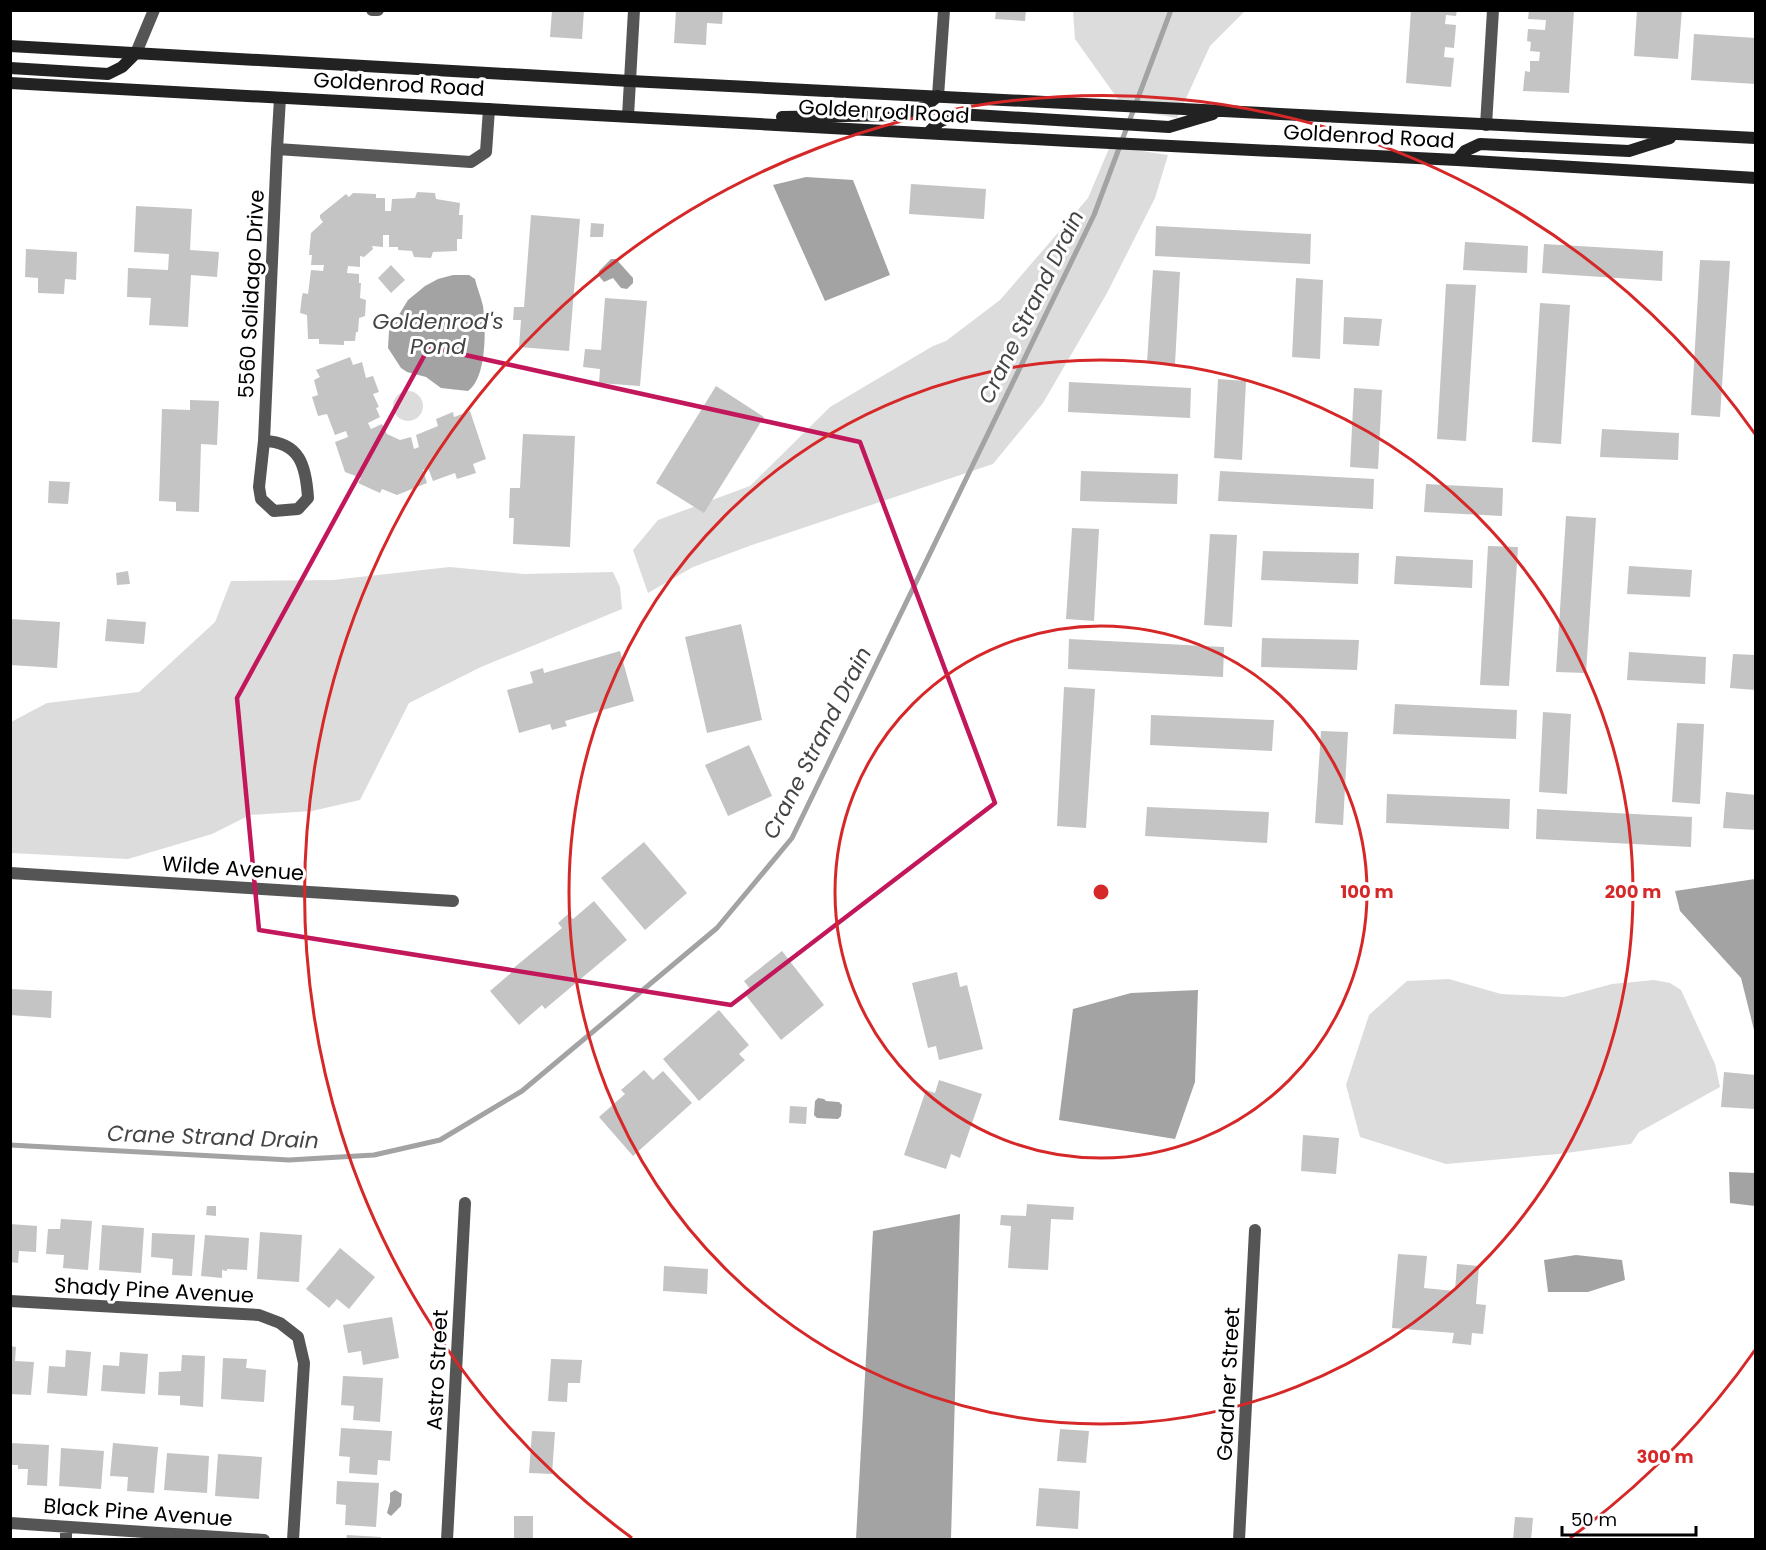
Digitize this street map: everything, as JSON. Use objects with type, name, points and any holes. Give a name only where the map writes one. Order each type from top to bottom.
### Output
[{"type":"main road","name":"Goldenrod Road","points":[[10,46],[630,81],[1755,138]]},
{"type":"main road","points":[[10,68],[108,74],[122,67],[136,53]]},
{"type":"main road","name":"Goldenrod Road","points":[[10,83],[1755,178]]},
{"type":"main road","points":[[691,120],[905,115],[926,106],[938,96]]},
{"type":"main road","points":[[929,132],[939,122],[957,114],[1169,127],[1224,111]]},
{"type":"main road","points":[[1457,160],[1465,151],[1480,144],[1629,151],[1680,135]]},
{"type":"street","points":[[136,53],[154,10]]},
{"type":"street","points":[[372,10],[378,10]]},
{"type":"street","points":[[628,116],[634,10]]},
{"type":"street","points":[[938,96],[944,10]]},
{"type":"street","points":[[1486,125],[1493,10]]},
{"type":"street","name":"5560 Solidago Drive","points":[[264,441],[289,446],[299,458],[306,476],[308,498],[298,509],[274,511],[261,499],[259,487],[264,441],[280,98]]},
{"type":"street","points":[[277,149],[471,162],[486,152],[489,109]]},
{"type":"street","name":"Wilde Avenue","points":[[10,873],[453,901]]},
{"type":"street","name":"Astro Street","points":[[447,1539],[465,1203]]},
{"type":"street","name":"Gardner Street","points":[[1239,1539],[1255,1230]]},
{"type":"street","name":"Shady Pine Avenue","points":[[10,1301],[259,1314],[280,1323],[298,1337],[304,1363],[293,1539]]},
{"type":"street","name":"Black Pine Avenue","points":[[10,1524],[66,1533],[264,1539]]},
{"type":"highlighted area","points":[[429,347],[860,442],[995,803],[731,1005],[259,930],[237,698]]},
{"type":"shaded area","points":[[1073,11],[1245,11],[1210,46],[1177,118],[1125,109],[1075,39]]},
{"type":"shaded area","points":[[1110,146],[1168,155],[1155,198],[1107,293],[1043,403],[993,464],[693,567],[648,593],[633,550],[658,520],[750,486],[830,407],[933,346],[946,341],[1000,300],[1088,198]]},
{"type":"shaded area","points":[[408,391],[414,392],[422,400],[422,412],[414,420],[408,421],[402,420],[394,412],[393,406],[394,400],[402,392]]},
{"type":"shaded area","points":[[450,567],[524,574],[613,572],[620,587],[622,609],[481,667],[409,703],[360,800],[312,811],[250,815],[212,834],[128,859],[11,853],[11,722],[47,703],[139,692],[215,622],[231,581],[333,580]]},
{"type":"shaded area","points":[[1449,979],[1501,994],[1564,997],[1612,984],[1654,980],[1670,983],[1681,990],[1715,1064],[1720,1087],[1639,1132],[1631,1144],[1559,1154],[1446,1164],[1360,1137],[1346,1085],[1369,1015],[1407,981]]},
{"type":"water","points":[[806,177],[853,180],[890,275],[825,301],[773,185]]},
{"type":"water","points":[[611,259],[616,259],[633,278],[633,283],[627,289],[621,288],[613,278],[604,282],[598,275]]},
{"type":"water","name":"Goldenrod's Pond","points":[[453,275],[469,275],[475,279],[483,306],[485,339],[482,364],[474,385],[468,391],[441,388],[426,377],[407,372],[401,368],[388,348],[389,331],[408,300],[425,286]]},
{"type":"water","points":[[1756,879],[1755,1034],[1741,978],[1680,911],[1675,891]]},
{"type":"water","points":[[1198,990],[1195,1082],[1175,1139],[1059,1120],[1073,1009],[1131,993]]},
{"type":"water","points":[[818,1098],[839,1102],[842,1105],[841,1116],[838,1119],[817,1118],[814,1115],[815,1101]]},
{"type":"water","points":[[1729,1172],[1755,1173],[1755,1206],[1730,1203]]},
{"type":"water","points":[[960,1214],[951,1539],[856,1539],[873,1231]]},
{"type":"water","points":[[1576,1255],[1622,1260],[1625,1280],[1588,1292],[1548,1292],[1544,1260]]},
{"type":"water","points":[[395,1490],[402,1494],[401,1506],[391,1516],[387,1513],[390,1493]]},
{"type":"building","points":[[552,10],[584,10],[582,39],[550,37]]},
{"type":"building","points":[[676,10],[723,10],[722,24],[707,23],[706,45],[674,43]]},
{"type":"building","points":[[996,10],[1026,10],[1025,21],[995,19]]},
{"type":"building","points":[[1411,10],[1457,10],[1456,16],[1446,15],[1445,24],[1456,25],[1454,48],[1445,47],[1444,57],[1454,58],[1451,87],[1406,83]]},
{"type":"building","points":[[1529,10],[1574,10],[1569,93],[1523,91],[1525,71],[1530,72],[1530,61],[1539,61],[1540,52],[1530,51],[1531,42],[1527,41],[1528,29],[1545,30],[1546,20],[1528,19]]},
{"type":"building","points":[[1637,10],[1682,10],[1678,59],[1634,56]]},
{"type":"building","points":[[1694,34],[1756,38],[1756,84],[1691,80]]},
{"type":"building","points":[[911,184],[986,189],[984,219],[909,214]]},
{"type":"building","points":[[417,192],[435,193],[436,199],[460,203],[459,215],[463,215],[462,239],[457,239],[457,251],[433,252],[431,258],[414,257],[412,251],[389,247],[389,235],[383,235],[383,247],[372,246],[373,249],[364,257],[360,256],[360,267],[348,266],[347,273],[359,274],[360,298],[366,300],[365,316],[359,318],[355,341],[344,341],[344,345],[319,344],[319,339],[308,339],[307,315],[300,313],[303,293],[308,294],[311,270],[323,271],[324,265],[311,265],[312,255],[309,255],[311,233],[323,222],[320,215],[346,194],[349,197],[353,193],[376,194],[376,198],[385,198],[385,211],[391,211],[392,199],[415,198]]},
{"type":"building","points":[[136,206],[192,209],[190,250],[219,252],[217,277],[191,275],[188,327],[149,325],[151,298],[127,297],[128,268],[168,270],[169,254],[134,252]]},
{"type":"building","points":[[531,215],[580,219],[569,351],[519,347],[521,320],[513,320],[514,307],[524,307]]},
{"type":"building","points":[[591,223],[604,224],[603,237],[590,237]]},
{"type":"building","points":[[1156,226],[1311,234],[1310,264],[1155,256]]},
{"type":"building","points":[[1465,242],[1528,246],[1527,273],[1463,270]]},
{"type":"building","points":[[1544,244],[1663,251],[1662,281],[1542,273]]},
{"type":"building","points":[[26,249],[77,252],[76,280],[65,279],[64,294],[38,293],[38,278],[25,277]]},
{"type":"building","points":[[1700,260],[1730,261],[1720,417],[1691,415]]},
{"type":"building","points":[[391,265],[405,280],[391,293],[378,278]]},
{"type":"building","points":[[1153,270],[1180,272],[1175,364],[1147,362]]},
{"type":"building","points":[[1296,278],[1323,280],[1320,359],[1292,357]]},
{"type":"building","points":[[1446,284],[1476,285],[1466,441],[1437,439]]},
{"type":"building","points":[[605,298],[647,301],[640,386],[599,383],[600,369],[583,367],[585,349],[601,350]]},
{"type":"building","points":[[1540,303],[1570,305],[1561,444],[1532,442]]},
{"type":"building","points":[[1344,317],[1382,319],[1379,346],[1343,344]]},
{"type":"building","points":[[350,357],[353,365],[362,362],[366,378],[373,376],[379,392],[373,394],[379,407],[376,408],[380,417],[368,423],[371,429],[382,424],[387,434],[400,440],[411,437],[414,449],[419,447],[416,435],[438,426],[436,419],[453,412],[454,417],[470,411],[486,459],[473,464],[476,473],[457,479],[455,473],[433,481],[428,468],[423,470],[427,483],[397,495],[382,489],[380,493],[358,483],[361,478],[345,472],[335,442],[348,437],[346,431],[335,435],[327,414],[318,416],[312,397],[318,395],[314,380],[320,377],[316,370]]},
{"type":"building","points":[[1218,379],[1246,381],[1242,460],[1214,458]]},
{"type":"building","points":[[1069,382],[1191,388],[1190,418],[1068,412]]},
{"type":"building","points":[[716,386],[764,417],[704,513],[656,483]]},
{"type":"building","points":[[1354,388],[1382,390],[1378,469],[1350,467]]},
{"type":"building","points":[[190,400],[219,401],[217,445],[201,444],[199,512],[176,511],[176,502],[159,501],[162,409],[190,410]]},
{"type":"building","points":[[1602,429],[1679,433],[1678,460],[1600,457]]},
{"type":"building","points":[[523,434],[575,436],[570,547],[513,544],[514,518],[509,518],[510,488],[520,488]]},
{"type":"building","points":[[1081,471],[1178,474],[1177,504],[1080,501]]},
{"type":"building","points":[[1220,471],[1374,479],[1373,509],[1218,501]]},
{"type":"building","points":[[49,481],[70,482],[68,504],[48,503]]},
{"type":"building","points":[[1426,484],[1503,488],[1502,516],[1424,512]]},
{"type":"building","points":[[1566,516],[1596,518],[1586,673],[1556,672]]},
{"type":"building","points":[[1072,528],[1099,529],[1094,621],[1066,619]]},
{"type":"building","points":[[1210,534],[1237,535],[1232,627],[1204,625]]},
{"type":"building","points":[[1488,546],[1518,547],[1509,686],[1480,685]]},
{"type":"building","points":[[1263,551],[1359,553],[1358,584],[1261,580]]},
{"type":"building","points":[[1396,556],[1473,560],[1472,588],[1394,584]]},
{"type":"building","points":[[1629,566],[1692,570],[1690,597],[1627,594]]},
{"type":"building","points":[[128,571],[130,584],[117,585],[116,573]]},
{"type":"building","points":[[10,619],[60,622],[57,668],[10,665]]},
{"type":"building","points":[[107,619],[146,622],[144,644],[105,641]]},
{"type":"building","points":[[741,624],[762,720],[707,733],[685,637]]},
{"type":"building","points":[[1262,638],[1359,640],[1357,670],[1261,667]]},
{"type":"building","points":[[1069,639],[1224,647],[1223,677],[1068,669]]},
{"type":"building","points":[[620,651],[634,701],[565,721],[567,726],[552,730],[550,724],[519,733],[507,690],[533,683],[530,672],[543,668],[544,673]]},
{"type":"building","points":[[1629,652],[1706,657],[1705,684],[1627,680]]},
{"type":"building","points":[[1733,654],[1756,655],[1756,690],[1730,688]]},
{"type":"building","points":[[1064,687],[1095,689],[1086,828],[1057,826]]},
{"type":"building","points":[[1395,704],[1517,710],[1516,739],[1393,734]]},
{"type":"building","points":[[1543,712],[1571,714],[1567,794],[1539,792]]},
{"type":"building","points":[[1151,715],[1274,720],[1272,751],[1150,745]]},
{"type":"building","points":[[1677,723],[1704,724],[1700,804],[1672,802]]},
{"type":"building","points":[[1321,731],[1348,732],[1343,825],[1315,823]]},
{"type":"building","points":[[749,745],[772,796],[728,816],[705,765]]},
{"type":"building","points":[[1726,792],[1756,795],[1756,830],[1723,828]]},
{"type":"building","points":[[1387,794],[1510,799],[1509,829],[1386,823]]},
{"type":"building","points":[[1147,807],[1269,812],[1267,843],[1145,836]]},
{"type":"building","points":[[1537,809],[1692,817],[1691,847],[1536,839]]},
{"type":"building","points":[[644,842],[687,893],[645,930],[601,878]]},
{"type":"building","points":[[594,901],[627,940],[545,1009],[542,1005],[519,1025],[490,991],[511,973],[510,971],[562,928],[558,923],[568,914],[573,919]]},
{"type":"building","points":[[782,951],[824,1005],[781,1040],[744,993],[750,989],[744,981]]},
{"type":"building","points":[[957,972],[960,987],[967,985],[983,1049],[939,1060],[936,1046],[928,1048],[912,983]]},
{"type":"building","points":[[10,989],[52,991],[51,1018],[10,1015]]},
{"type":"building","points":[[719,1010],[749,1045],[739,1054],[745,1060],[699,1101],[663,1059]]},
{"type":"building","points":[[644,1070],[653,1080],[663,1071],[692,1103],[633,1156],[599,1117],[625,1094],[621,1090]]},
{"type":"building","points":[[1724,1072],[1756,1075],[1756,1109],[1721,1107]]},
{"type":"building","points":[[939,1080],[982,1094],[960,1158],[951,1154],[946,1169],[904,1155],[926,1090],[935,1093]]},
{"type":"building","points":[[790,1106],[807,1107],[806,1124],[789,1123]]},
{"type":"building","points":[[1303,1135],[1339,1138],[1336,1174],[1301,1171]]},
{"type":"building","points":[[1027,1204],[1074,1207],[1073,1220],[1051,1219],[1048,1270],[1008,1268],[1011,1226],[1000,1225],[1001,1215],[1026,1216]]},
{"type":"building","points":[[207,1206],[216,1206],[216,1216],[206,1215]]},
{"type":"building","points":[[61,1219],[92,1221],[88,1270],[63,1268],[64,1255],[46,1254],[48,1229],[60,1229]]},
{"type":"building","points":[[10,1224],[37,1226],[36,1252],[19,1251],[18,1263],[10,1262]]},
{"type":"building","points":[[102,1225],[144,1228],[141,1273],[99,1270]]},
{"type":"building","points":[[260,1232],[302,1235],[299,1282],[257,1279]]},
{"type":"building","points":[[152,1233],[195,1235],[192,1276],[172,1275],[173,1259],[151,1257]]},
{"type":"building","points":[[205,1235],[249,1238],[247,1270],[222,1270],[222,1278],[201,1276]]},
{"type":"building","points":[[340,1248],[375,1277],[349,1309],[337,1299],[329,1308],[306,1289]]},
{"type":"building","points":[[1398,1254],[1427,1256],[1424,1288],[1455,1291],[1457,1264],[1479,1266],[1476,1304],[1486,1305],[1483,1334],[1472,1333],[1471,1345],[1452,1343],[1454,1333],[1392,1328]]},
{"type":"building","points":[[664,1266],[708,1269],[707,1294],[663,1291]]},
{"type":"building","points":[[392,1317],[399,1358],[363,1365],[361,1351],[348,1353],[343,1325]]},
{"type":"building","points":[[10,1346],[16,1347],[15,1361],[34,1362],[31,1395],[10,1394]]},
{"type":"building","points":[[66,1350],[91,1352],[87,1396],[47,1393],[49,1366],[65,1367]]},
{"type":"building","points":[[120,1352],[148,1354],[145,1394],[101,1391],[103,1365],[119,1366]]},
{"type":"building","points":[[182,1355],[205,1356],[203,1407],[180,1405],[180,1396],[158,1395],[159,1372],[181,1371]]},
{"type":"building","points":[[223,1358],[247,1359],[246,1368],[266,1370],[264,1402],[221,1399]]},
{"type":"building","points":[[551,1359],[582,1360],[580,1383],[568,1383],[567,1402],[548,1401]]},
{"type":"building","points":[[343,1376],[383,1378],[380,1422],[353,1420],[354,1406],[341,1405]]},
{"type":"building","points":[[341,1428],[392,1431],[390,1461],[378,1460],[377,1475],[349,1473],[350,1457],[339,1456]]},
{"type":"building","points":[[1060,1429],[1089,1431],[1086,1463],[1057,1461]]},
{"type":"building","points":[[532,1431],[555,1432],[552,1474],[529,1473]]},
{"type":"building","points":[[10,1443],[49,1445],[47,1486],[27,1485],[28,1469],[18,1469],[18,1465],[10,1465]]},
{"type":"building","points":[[113,1443],[158,1447],[154,1493],[127,1491],[128,1477],[110,1476]]},
{"type":"building","points":[[61,1448],[104,1451],[101,1489],[59,1486]]},
{"type":"building","points":[[167,1453],[209,1456],[207,1493],[164,1490]]},
{"type":"building","points":[[218,1454],[262,1457],[259,1499],[215,1496]]},
{"type":"building","points":[[337,1481],[379,1483],[376,1527],[345,1525],[346,1505],[336,1504]]},
{"type":"building","points":[[1039,1488],[1080,1491],[1078,1529],[1036,1526]]},
{"type":"building","points":[[514,1516],[533,1516],[533,1540],[514,1540]]},
{"type":"building","points":[[1515,1517],[1533,1518],[1531,1540],[1513,1540]]},
{"type":"building","points":[[347,1535],[381,1537],[381,1540],[346,1540]]},
{"type":"waterway","name":"Crane Strand Drain","points":[[10,1145],[289,1160],[374,1155],[440,1140],[522,1091],[717,928],[792,838],[1094,215],[1171,10]]}]
